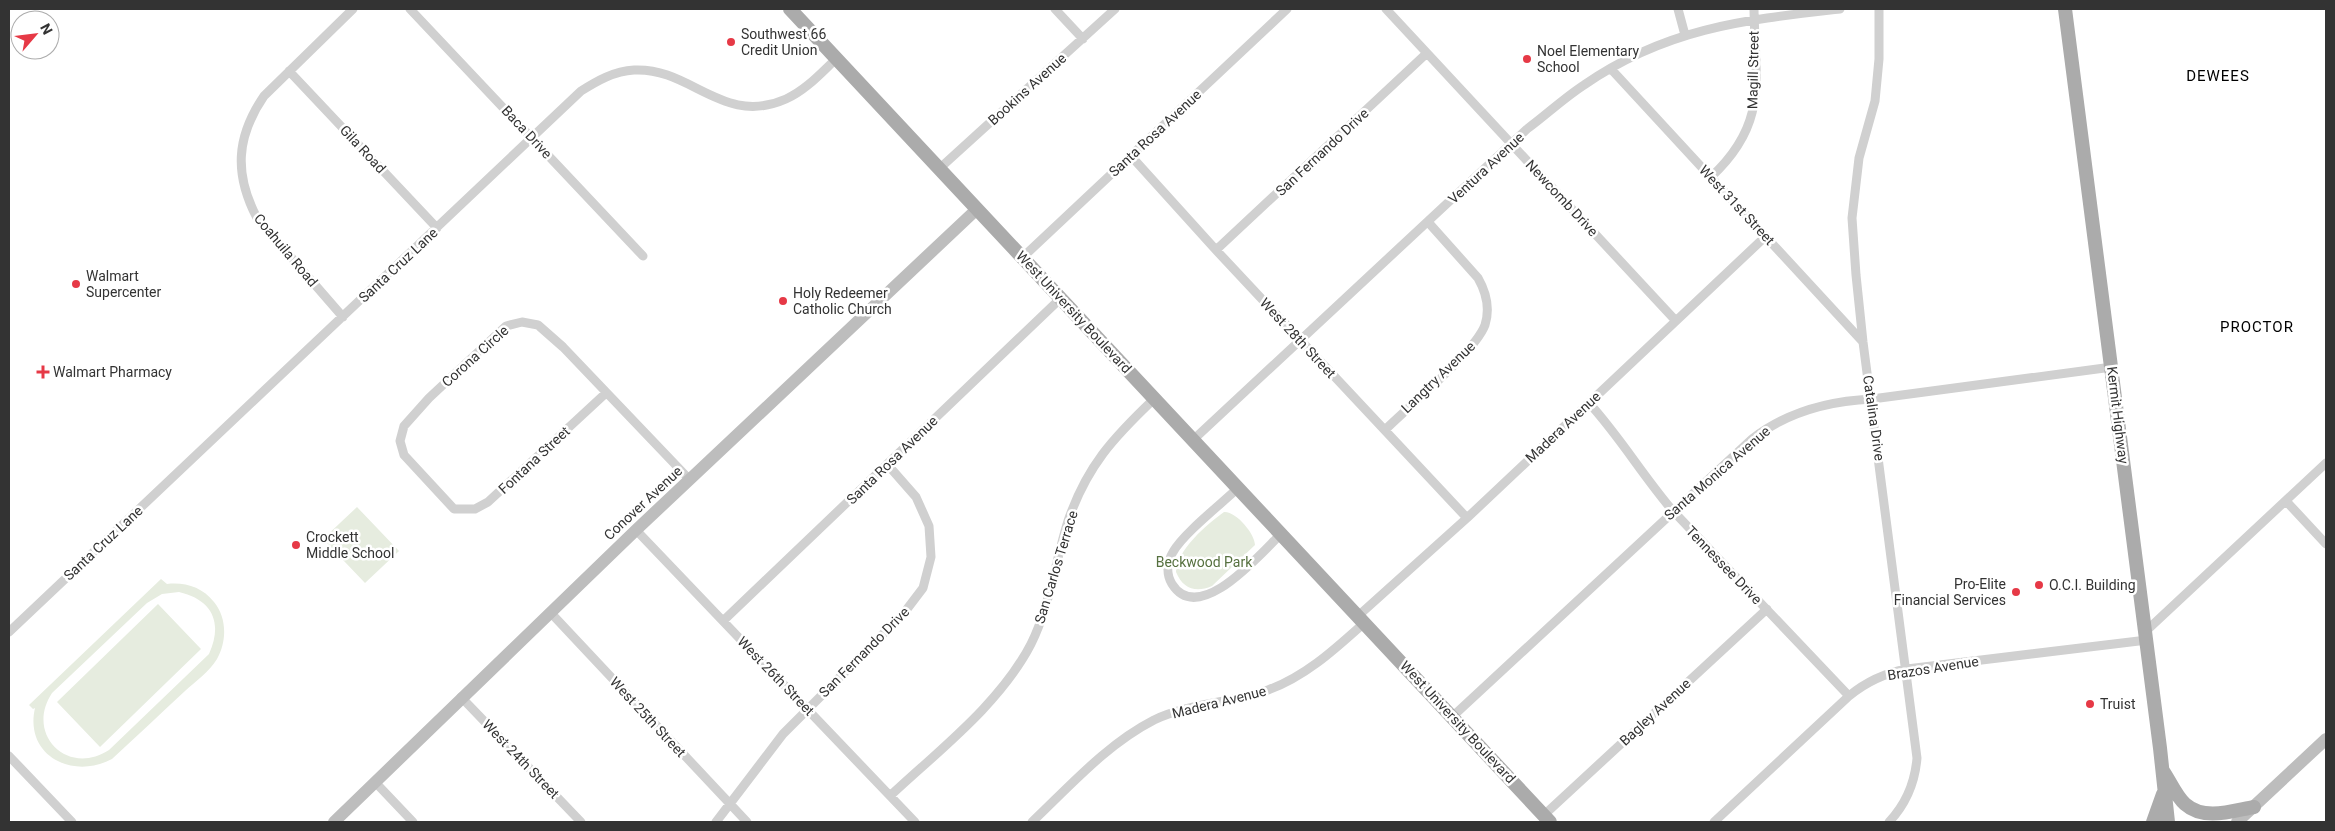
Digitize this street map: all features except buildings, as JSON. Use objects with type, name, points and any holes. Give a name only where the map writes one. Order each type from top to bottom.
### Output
[{"type":"main road","name":"West University Boulevard","points":[[790,9],[1547,819]]},
{"type":"main road","name":"Kermit Highway","points":[[2065,9],[2112,367],[2168,822]]},
{"type":"main road","points":[[2163,771],[2184,804],[2195,810],[2214,814],[2254,807]]},
{"type":"main road","points":[[2153,822],[2164,791]]},
{"type":"street","name":"Coahuila Road","points":[[343,317],[257,218],[248,201],[243,184],[242,147],[248,123],[264,96],[353,9]]},
{"type":"street","name":"Baca Drive","points":[[410,9],[643,256]]},
{"type":"street","points":[[1055,9],[1082,39]]},
{"type":"street","name":"Bookins Avenue","points":[[940,168],[1114,9]]},
{"type":"street","name":"Santa Rosa Avenue","points":[[1023,257],[1287,9]]},
{"type":"street","name":"Newcomb Drive","points":[[1386,9],[1676,320]]},
{"type":"street","points":[[1678,9],[1685,35]]},
{"type":"street","name":"Magill Street","points":[[1711,177],[1734,154],[1751,122],[1756,86],[1754,9]]},
{"type":"street","name":"Ventura Avenue","points":[[1193,440],[1512,144],[1584,85],[1656,46],[1685,35],[1754,19],[1840,9]]},
{"type":"street","name":"Catalina Drive","points":[[1880,9],[1879,59],[1875,101],[1859,158],[1852,218],[1863,342],[1907,669],[1916,764],[1906,798],[1889,822]]},
{"type":"street","name":"San Fernando Drive","points":[[1216,250],[1427,53]]},
{"type":"street","name":"Santa Cruz Lane","points":[[9,632],[581,91],[598,81],[622,72],[646,71],[668,76],[714,99],[740,106],[754,107],[778,102],[799,92],[836,58]]},
{"type":"street","name":"West 31st Street","points":[[1611,69],[1863,342]]},
{"type":"street","name":"Gila Road","points":[[289,71],[437,228]]},
{"type":"street","name":"West 28th Street","points":[[1131,156],[1216,250],[1467,518]]},
{"type":"street","name":"Conover Avenue","points":[[334,822],[636,530],[977,209]]},
{"type":"street","name":"Langtry Avenue","points":[[1385,430],[1470,348],[1485,324],[1487,305],[1483,286],[1428,222]]},
{"type":"street","name":"Madera Avenue","points":[[1032,822],[1107,751],[1132,733],[1178,711],[1253,694],[1287,681],[1323,659],[1467,518],[1766,236]]},
{"type":"street","name":"Santa Rosa Avenue","points":[[723,621],[1061,298]]},
{"type":"street","name":"Corona Circle","points":[[454,508],[411,465],[404,455],[401,448],[402,432],[412,416],[428,398],[506,326],[529,322],[545,330],[690,480]]},
{"type":"street","name":"Santa Monica Avenue","points":[[1452,716],[1674,511],[1768,427],[1782,419],[1814,408],[1852,400],[1872,399],[2112,367]]},
{"type":"street","name":"Fontana Street","points":[[454,508],[475,509],[488,502],[606,393]]},
{"type":"street","name":"San Carlos Terrace","points":[[890,796],[982,709],[1009,679],[1031,644],[1046,606],[1068,522],[1079,493],[1096,460],[1119,432],[1154,399]]},
{"type":"street","name":"Tennessee Drive","points":[[1589,403],[1607,422],[1654,488],[1674,511],[1849,696]]},
{"type":"street","points":[[2146,636],[2326,463]]},
{"type":"street","name":"San Fernando Drive","points":[[716,822],[763,758],[806,709],[904,613],[923,588],[928,573],[932,541],[924,511],[916,497],[888,464]]},
{"type":"street","points":[[1238,488],[1174,550],[1168,569],[1169,577],[1177,591],[1196,598],[1215,592],[1281,534]]},
{"type":"street","points":[[2286,501],[2326,544]]},
{"type":"street","name":"West 26th Street","points":[[636,530],[915,822]]},
{"type":"street","name":"Bagley Avenue","points":[[1547,819],[1767,609]]},
{"type":"street","name":"West 25th Street","points":[[550,612],[747,822]]},
{"type":"street","name":"Brazos Avenue","points":[[1714,822],[1849,696],[1868,682],[1883,675],[1907,669],[2146,636]]},
{"type":"street","name":"West 24th Street","points":[[462,697],[581,822]]},
{"type":"street","points":[[2238,822],[2326,739]]},
{"type":"street","points":[[9,756],[72,822]]},
{"type":"street","points":[[375,782],[413,822]]},
{"type":"green space","points":[[357,507],[399,551],[365,583],[323,539]]},
{"type":"green space","name":"Beckwood Park","points":[[1224,512],[1234,515],[1244,524],[1252,535],[1255,545],[1212,586],[1195,589],[1186,586],[1176,572],[1181,555],[1209,523]]},
{"type":"green space","points":[[161,579],[167,584],[187,585],[199,589],[218,608],[223,622],[224,637],[223,645],[214,664],[112,759],[97,765],[82,767],[68,765],[55,759],[44,751],[37,739],[34,725],[35,708],[33,709],[29,705]],"holes":[[[179,592],[191,596],[207,607],[215,623],[213,643],[209,654],[109,750],[93,757],[79,758],[65,755],[55,747],[47,736],[44,723],[45,708],[52,693],[147,603],[162,594]]]},
{"type":"green space","points":[[158,604],[201,649],[100,747],[57,702]]},
{"type":"place","name":"Southwest 66 Credit Union","points":[[731,42]]},
{"type":"place","name":"Noel Elementary School","points":[[1527,59]]},
{"type":"place","name":"Walmart Supercenter","points":[[76,284]]},
{"type":"place","name":"Holy Redeemer Catholic Church","points":[[783,301]]},
{"type":"place","name":"Walmart Pharmacy","points":[[43,372]]},
{"type":"place","name":"Crockett Middle School","points":[[296,545]]},
{"type":"place","name":"O.C.I. Building","points":[[2039,585]]},
{"type":"place","name":"Pro-Elite Financial Services","points":[[2016,592]]},
{"type":"place","name":"Truist","points":[[2090,704]]},
{"type":"district","name":"DEWEES","points":[[2218,76]]},
{"type":"district","name":"PROCTOR","points":[[2257,327]]}]
